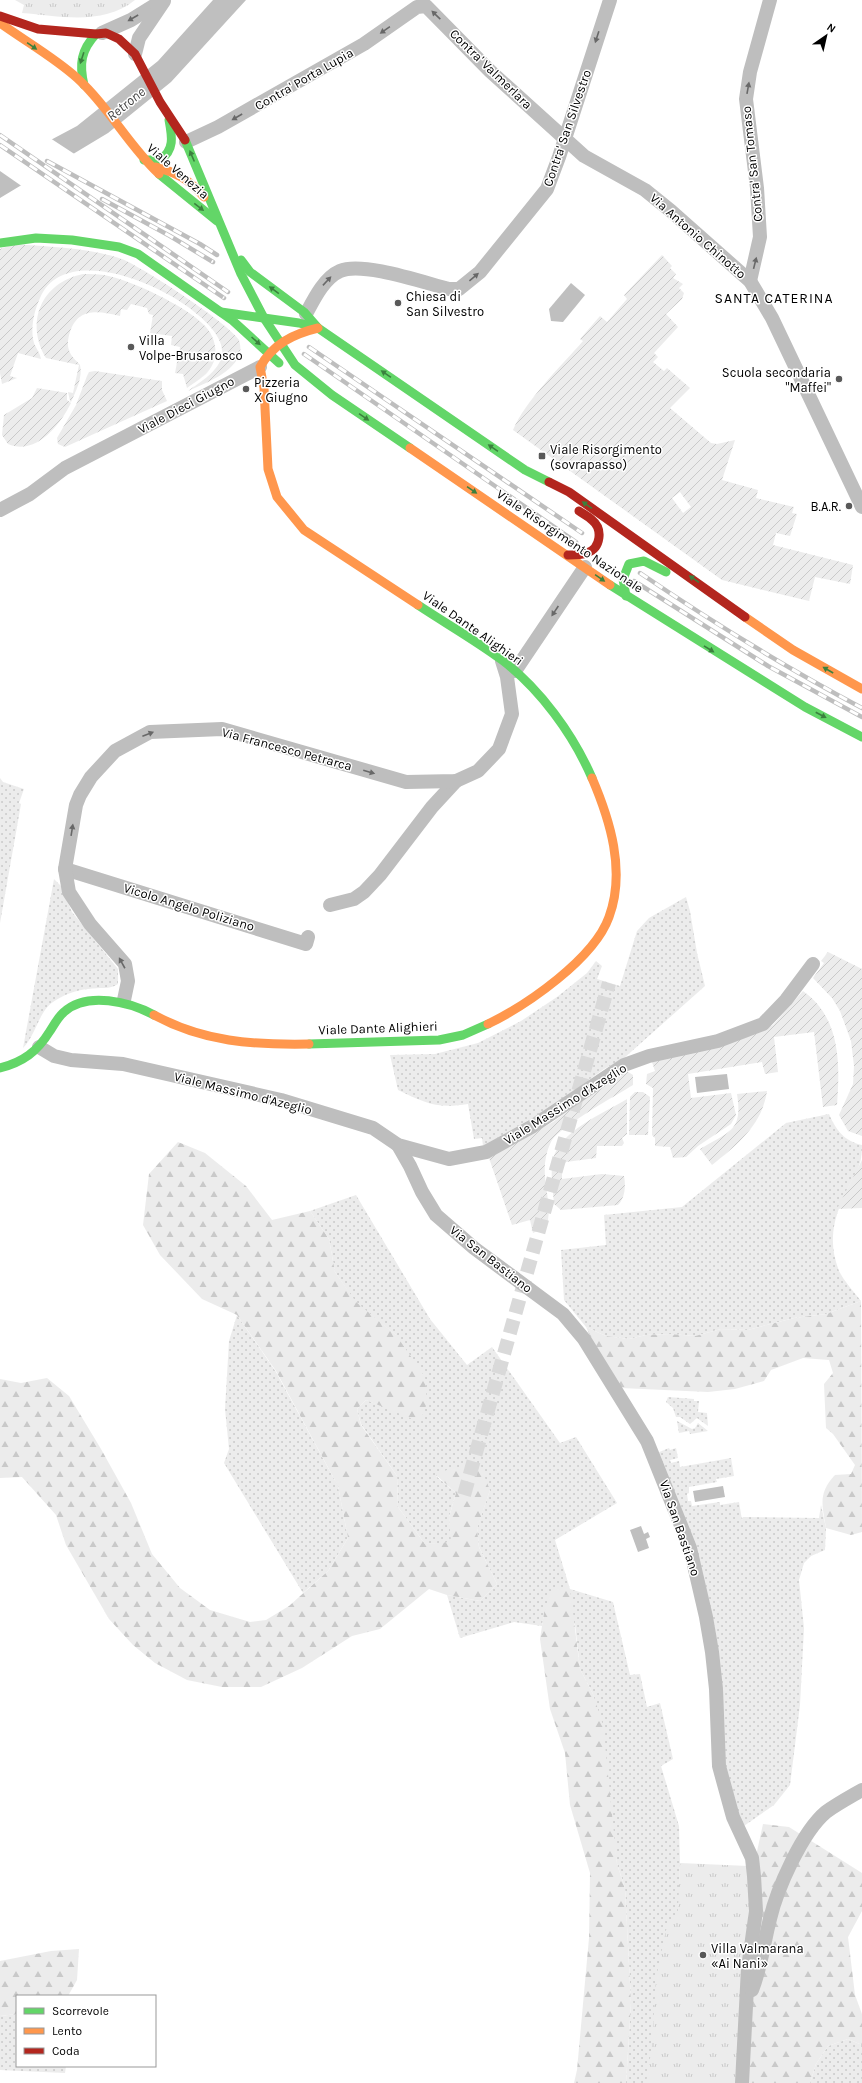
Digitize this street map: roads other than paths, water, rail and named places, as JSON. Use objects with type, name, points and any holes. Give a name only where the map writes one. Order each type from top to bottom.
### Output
[{"type":"main road","points":[[0,16],[38,28],[99,34],[119,39],[138,59],[160,102],[169,117],[179,129],[207,191],[211,206],[219,223],[250,272],[306,314],[318,328],[525,470],[593,521],[599,531],[599,542],[596,547],[586,553],[568,555]]},
{"type":"main road","name":"Viale Venezia","points":[[0,23],[69,72],[84,85],[98,100],[144,160],[165,180],[219,223]]},
{"type":"main road","points":[[84,85],[79,69],[80,59],[88,43],[99,34]]},
{"type":"main road","points":[[144,160],[160,160],[169,153],[172,146],[172,135],[169,117]]},
{"type":"main road","points":[[153,167],[184,177],[195,186],[211,206]]},
{"type":"main road","points":[[224,232],[241,274],[264,318]]},
{"type":"main road","points":[[0,243],[36,238],[72,240],[119,247],[138,254],[220,312],[290,372],[332,395]]},
{"type":"main road","points":[[241,274],[242,294]]},
{"type":"main road","points":[[232,313],[238,305]]},
{"type":"main road","points":[[220,312],[300,323],[318,328]]},
{"type":"main road","name":"Viale Risorgimento Nazionale","points":[[264,318],[295,365],[332,395],[626,596],[798,703],[862,737]]},
{"type":"main road","points":[[260,367],[268,354],[280,344],[296,334],[318,328]]},
{"type":"main road","name":"Viale Dante Alighieri","points":[[0,1068],[16,1064],[26,1059],[39,1047],[53,1024],[62,1013],[72,1006],[98,1000],[124,1000],[150,1011],[174,1025],[200,1035],[228,1041],[312,1043],[432,1041],[463,1035],[493,1022],[539,994],[580,959],[608,918],[617,875],[611,825],[586,764],[565,730],[547,705],[515,671],[502,660],[304,530],[277,497],[268,469],[264,388],[260,367]]},
{"type":"main road","points":[[264,388],[272,381]]},
{"type":"main road","points":[[525,470],[569,492],[747,619],[826,669],[862,689]]},
{"type":"main road","points":[[626,596],[623,579],[625,570],[629,564],[636,560],[646,560],[727,610],[747,619]]},
{"type":"street","points":[[99,34],[131,20],[163,0]]},
{"type":"street","points":[[138,59],[139,38],[163,0]]},
{"type":"street","name":"Contra' San Silvestro","points":[[306,314],[326,283],[334,275],[347,269],[369,269],[449,289],[459,289],[480,272],[547,189],[610,0]]},
{"type":"street","name":"Contra' San Tomaso","points":[[750,281],[760,237],[757,188],[746,99],[750,72],[770,0]]},
{"type":"street","name":"Contra' Valmerlara","points":[[417,3],[426,6],[490,71],[565,138]]},
{"type":"street","name":"Contra' Porta Lupia","points":[[186,142],[218,127],[364,44],[417,3]]},
{"type":"street","name":"Via Antonio Chinotto","points":[[565,138],[584,156],[645,190],[750,281],[772,318],[862,507]]},
{"type":"street","name":"Viale Dieci Giugno","points":[[0,510],[30,494],[65,468],[260,367]]},
{"type":"street","points":[[515,671],[585,567]]},
{"type":"street","name":"Via Francesco Petrarca","points":[[124,1000],[128,981],[125,964],[90,924],[69,892],[65,869],[76,806],[80,795],[91,777],[115,751],[150,732],[222,729],[406,782],[456,781],[478,771],[498,749],[512,714],[507,677],[502,660]]},
{"type":"street","points":[[330,905],[354,899],[364,892],[380,875],[432,807],[456,781]]},
{"type":"street","name":"Vicolo Angelo Poliziano","points":[[65,869],[306,944],[308,937]]},
{"type":"street","name":"Viale Massimo d'Azeglio","points":[[39,1047],[54,1056],[72,1060],[123,1064],[281,1100],[373,1128],[398,1145],[449,1159],[486,1152],[533,1126],[624,1065],[649,1056],[718,1041],[763,1024],[786,1000],[813,964]]},
{"type":"street","name":"Via San Bastiano","points":[[398,1145],[422,1192],[436,1215],[474,1248],[563,1314],[574,1326],[631,1412],[648,1441],[690,1548],[712,1652],[716,1689],[719,1766],[733,1817],[752,1858],[756,1911],[748,1968],[742,2083]]},
{"type":"street","points":[[746,2003],[756,1980],[770,1917],[784,1876],[804,1840],[825,1813],[862,1790]]},
{"type":"water","name":"Retrone","points":[[213,0],[246,0],[171,82],[108,133],[0,198],[0,167],[77,126],[158,61]]},
{"type":"water","points":[[571,283],[585,295],[563,322],[551,321],[549,309]]},
{"type":"water","points":[[727,1074],[729,1089],[697,1093],[695,1077]]},
{"type":"water","points":[[723,1486],[725,1497],[695,1502],[693,1491]]},
{"type":"water","points":[[641,1526],[644,1534],[648,1532],[650,1537],[646,1539],[649,1548],[638,1552],[630,1530]]},
{"type":"tunnel","points":[[464,1495],[609,983]]},
{"type":"railway","points":[[0,135],[228,292]]},
{"type":"railway","points":[[0,145],[224,298]]},
{"type":"railway","points":[[47,161],[200,244],[217,255]]},
{"type":"railway","points":[[102,199],[170,236],[213,262]]},
{"type":"railway","points":[[309,347],[582,533]]},
{"type":"railway","points":[[304,354],[576,542]]},
{"type":"railway","points":[[640,573],[749,644],[862,708]]},
{"type":"railway","points":[[634,581],[768,666],[862,717]]},
{"type":"place","name":"Chiesa di San Silvestro","points":[[398,303]]},
{"type":"place","name":"Villa Volpe-Brusarosco","points":[[131,347]]},
{"type":"place","name":"Scuola secondaria \"Maffei\"","points":[[839,379]]},
{"type":"place","name":"Pizzeria X Giugno","points":[[246,389]]},
{"type":"place","name":"Viale Risorgimento (sovrapasso)","points":[[542,456]]},
{"type":"place","name":"B.A.R.","points":[[849,506]]},
{"type":"place","name":"Villa Valmarana «Ai Nani»","points":[[703,1955]]},
{"type":"district","name":"SANTA CATERINA","points":[[774,298]]}]
